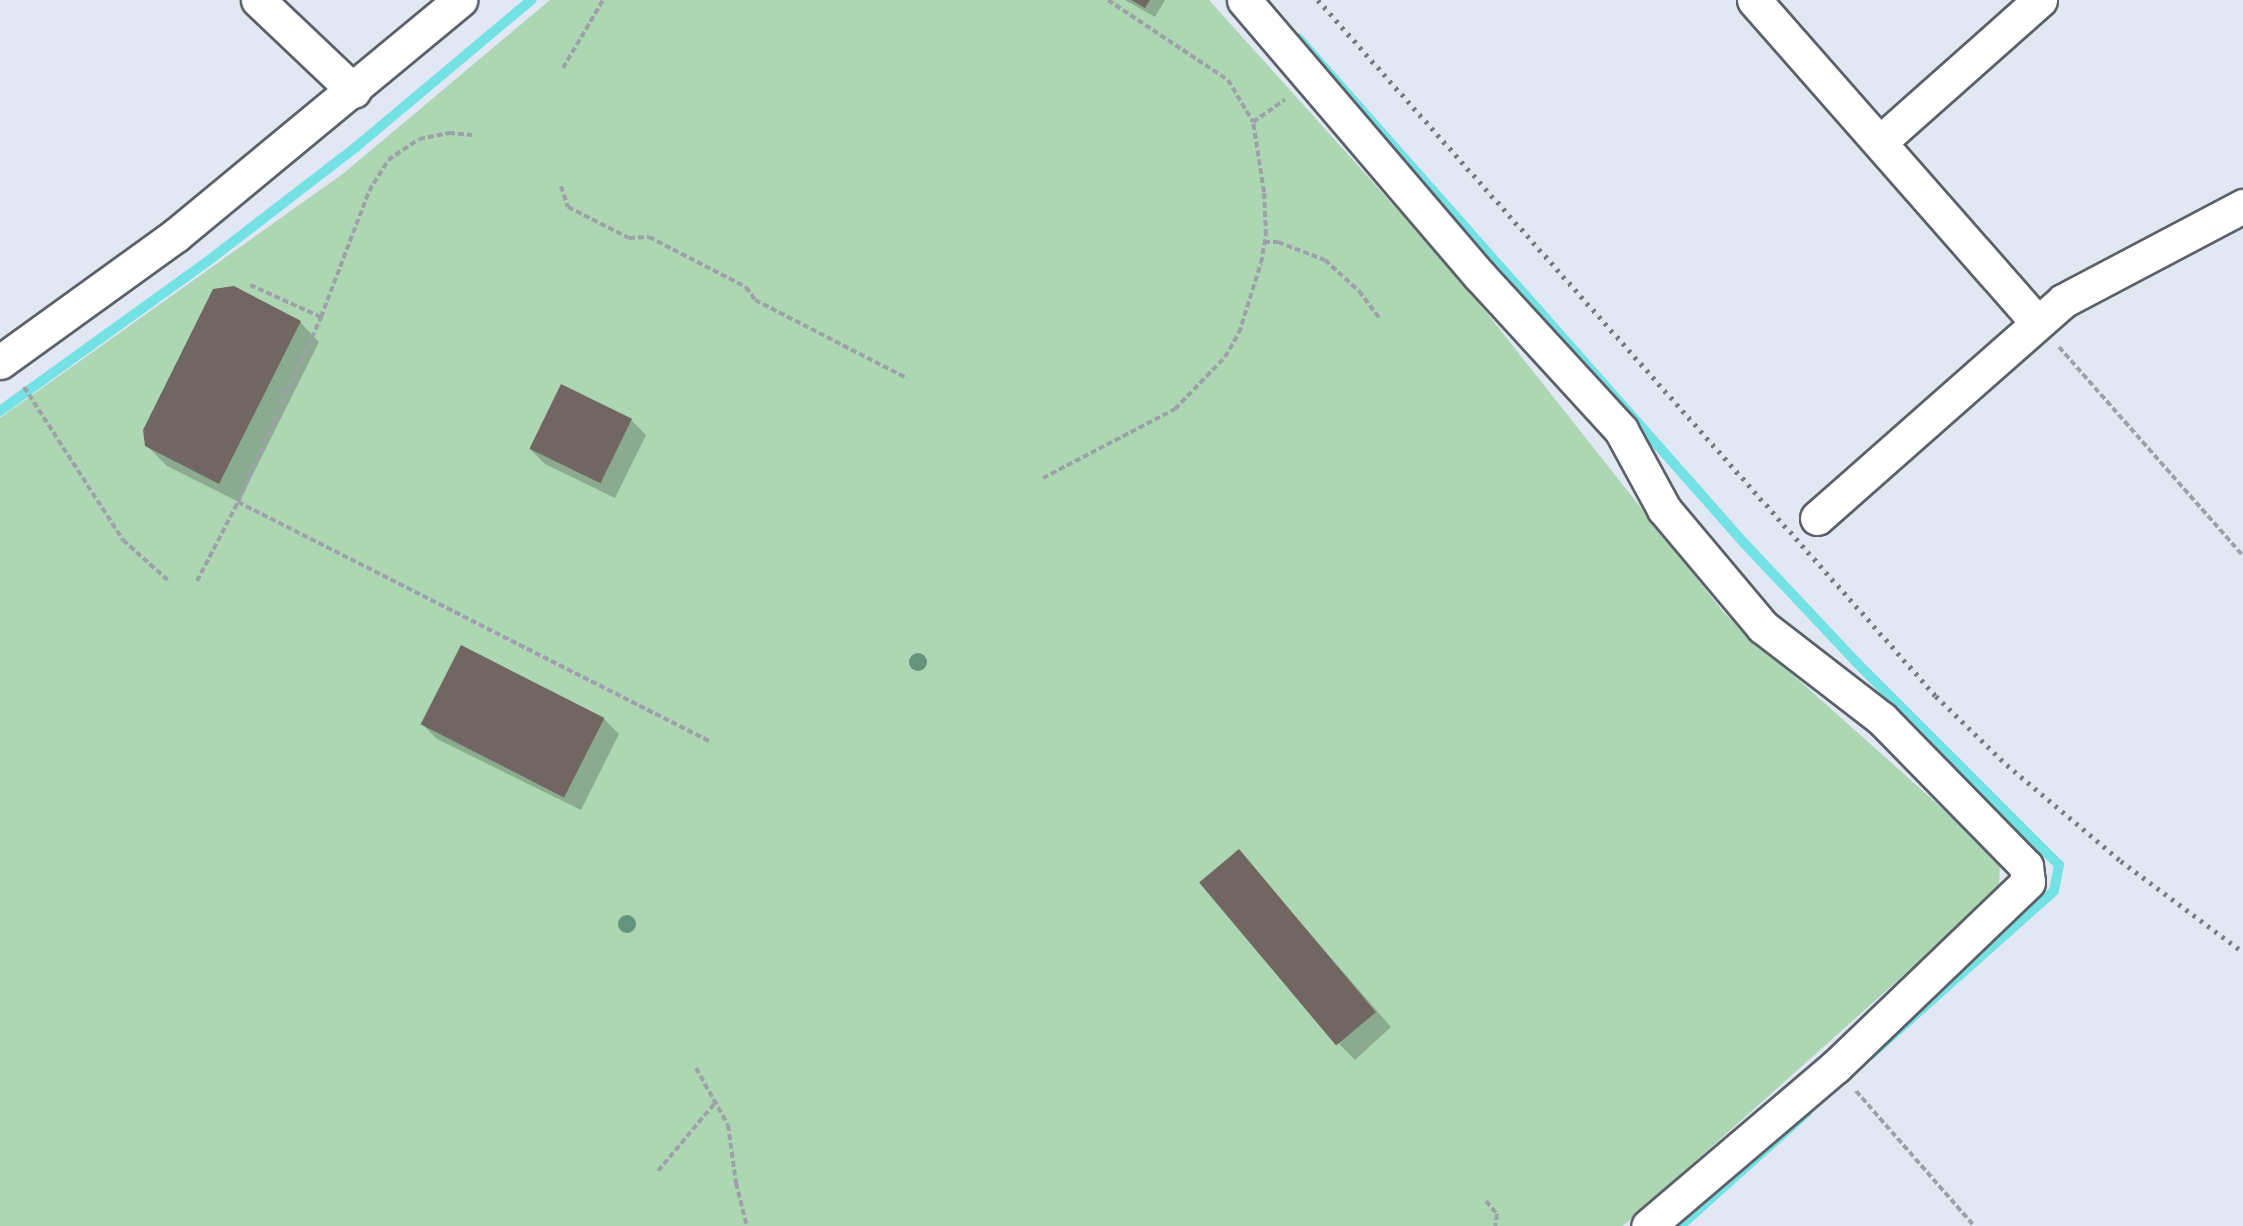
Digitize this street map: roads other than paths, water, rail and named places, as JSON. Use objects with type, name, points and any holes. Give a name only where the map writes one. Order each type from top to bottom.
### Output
[{"type":"street","points":[[258,0],[354,91]]},
{"type":"street","points":[[3,360],[176,235],[354,91],[460,0]]},
{"type":"street","points":[[1244,0],[1480,276],[1621,430],[1664,509],[1762,627],[1882,719],[2026,866],[2028,882],[1835,1067],[1648,1226]]},
{"type":"street","points":[[1754,0],[2037,322]]},
{"type":"street","points":[[1880,142],[2040,0]]},
{"type":"street","points":[[1817,518],[2063,301],[2243,206]]},
{"type":"waterway","points":[[0,411],[208,261],[356,147],[531,0]]},
{"type":"waterway","points":[[1298,38],[1744,543],[1856,662],[2059,865],[2054,891],[1870,1055]]},
{"type":"waterway","points":[[1680,1226],[1807,1112]]},
{"type":"railway","points":[[1318,0],[1936,696],[2007,765],[2121,861],[2243,952]]}]
